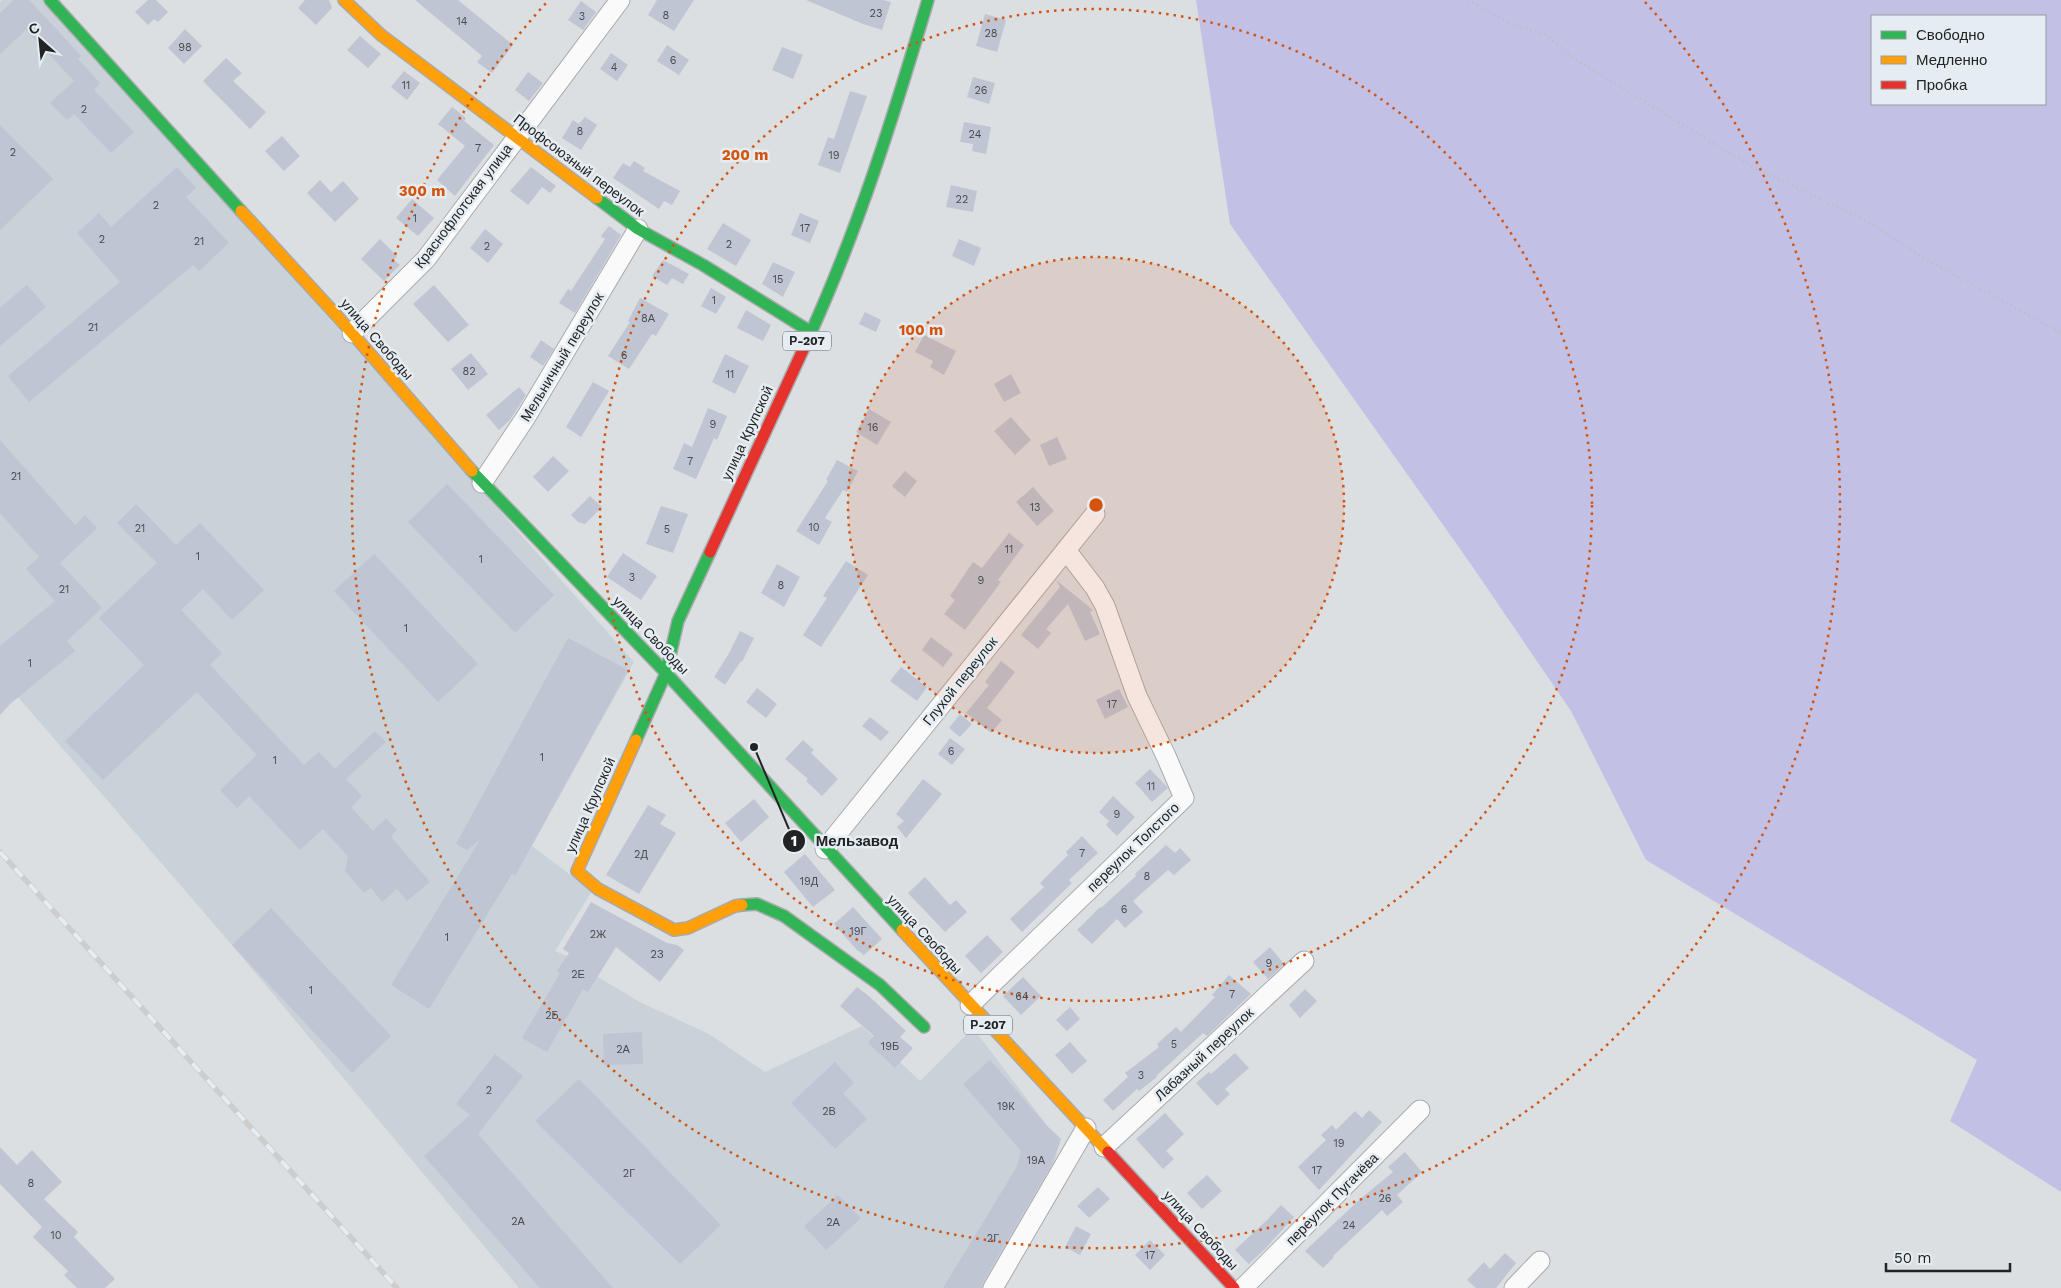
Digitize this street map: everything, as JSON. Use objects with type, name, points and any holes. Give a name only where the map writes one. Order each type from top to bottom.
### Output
[{"type":"street","name":"улица Свободы","points":[[50,0],[352,333],[482,483],[666,673],[825,849],[1234,1288]]},
{"type":"street","name":"Профсоюзный переулок","points":[[344,0],[381,35],[638,229],[703,265],[811,332]]},
{"type":"street","name":"Краснофлотская улица","points":[[352,333],[426,259],[620,0]]},
{"type":"street","name":"улица Крупской","points":[[924,1027],[880,986],[784,916],[757,904],[735,906],[695,925],[674,930],[598,889],[577,871],[666,673],[678,621],[811,332],[853,229],[894,115],[925,1]]},
{"type":"street","name":"Мельничный переулок","points":[[482,483],[526,417],[638,229]]},
{"type":"street","name":"Глухой переулок","points":[[825,849],[1095,514]]},
{"type":"street","name":"переулок Толстого","points":[[970,1005],[1184,798],[1137,696],[1105,606],[1095,588],[1066,550]]},
{"type":"street","name":"Лабазный переулок","points":[[1104,1147],[1304,960]]},
{"type":"street","name":"переулок Пугачёва","points":[[1243,1288],[1420,1110]]},
{"type":"street","points":[[993,1288],[1086,1128]]},
{"type":"street","points":[[1514,1288],[1540,1261]]},
{"type":"path","points":[[1468,0],[1514,26],[1544,34],[1578,61],[1743,161],[1869,222],[1922,257],[2061,333]]},
{"type":"shaded area","points":[[2,0],[46,0],[634,662],[532,846],[592,891],[555,951],[567,956],[640,1002],[709,1034],[765,1072],[862,1026],[920,1081],[973,1028],[1049,1128],[1061,1139],[1047,1188],[988,1288],[519,1288],[232,945],[0,676],[0,2]]},
{"type":"shaded area","points":[[1196,0],[2061,0],[2061,1192],[1950,1121],[1977,1060],[1646,860],[1571,711],[1470,563],[1230,224]]},
{"type":"building","points":[[14,0],[29,0],[81,56],[78,59],[100,83],[94,90],[134,132],[111,153],[74,114],[67,120],[50,103],[74,81],[26,30],[0,54],[0,13]]},
{"type":"building","points":[[148,0],[156,0],[168,12],[158,22],[154,19],[148,25],[135,12]]},
{"type":"building","points":[[305,0],[329,0],[332,8],[316,25],[298,8]]},
{"type":"building","points":[[415,0],[458,0],[513,45],[492,73],[477,62],[482,56]]},
{"type":"building","points":[[657,0],[694,0],[674,31],[648,15]]},
{"type":"building","points":[[806,0],[883,0],[891,2],[882,30]]},
{"type":"building","points":[[581,1],[596,12],[583,30],[568,20]]},
{"type":"building","points":[[985,14],[1006,20],[997,52],[976,46]]},
{"type":"building","points":[[185,29],[202,46],[184,64],[168,48]]},
{"type":"building","points":[[360,36],[381,54],[368,68],[347,50]]},
{"type":"building","points":[[667,45],[689,60],[679,75],[657,61]]},
{"type":"building","points":[[782,47],[803,55],[793,79],[772,70]]},
{"type":"building","points":[[611,53],[628,65],[617,81],[600,69]]},
{"type":"building","points":[[226,58],[242,73],[233,81],[266,112],[250,129],[203,81]]},
{"type":"building","points":[[404,71],[420,83],[407,100],[391,87]]},
{"type":"building","points":[[528,72],[543,83],[529,101],[515,90]]},
{"type":"building","points":[[973,77],[995,83],[989,104],[967,97]]},
{"type":"building","points":[[850,91],[867,96],[840,173],[818,165],[828,137],[834,139]]},
{"type":"building","points":[[452,107],[466,118],[464,121],[494,145],[455,196],[437,180],[465,146],[438,124]]},
{"type":"building","points":[[585,117],[597,125],[581,150],[562,138],[573,120],[579,124]]},
{"type":"building","points":[[964,122],[991,127],[986,154],[972,151],[973,144],[960,142]]},
{"type":"building","points":[[0,125],[53,179],[0,230]]},
{"type":"building","points":[[282,136],[300,156],[284,171],[265,151]]},
{"type":"building","points":[[634,161],[645,168],[643,171],[680,191],[672,205],[664,201],[659,209],[613,178],[623,163],[630,167]]},
{"type":"building","points":[[177,167],[196,188],[186,197],[229,243],[199,271],[193,265],[29,402],[8,376],[120,282],[77,233],[99,213],[111,227]]},
{"type":"building","points":[[531,167],[556,186],[550,193],[542,187],[528,205],[510,191]]},
{"type":"building","points":[[320,180],[331,192],[343,181],[359,199],[335,222],[307,193]]},
{"type":"building","points":[[951,185],[977,191],[973,212],[946,207]]},
{"type":"building","points":[[412,199],[434,218],[418,236],[396,218]]},
{"type":"building","points":[[800,213],[819,221],[810,243],[791,235]]},
{"type":"building","points":[[723,223],[751,240],[736,266],[707,249]]},
{"type":"building","points":[[609,226],[621,235],[575,313],[559,303],[568,289],[571,291],[605,239],[601,236]]},
{"type":"building","points":[[485,229],[503,244],[488,263],[470,248]]},
{"type":"building","points":[[380,239],[397,256],[394,260],[400,265],[384,281],[361,259]]},
{"type":"building","points":[[959,239],[981,248],[974,266],[952,256]]},
{"type":"building","points":[[663,260],[689,274],[683,284],[672,278],[667,285],[652,276]]},
{"type":"building","points":[[773,262],[795,272],[783,297],[762,284]]},
{"type":"building","points":[[27,285],[46,307],[0,346],[0,308]]},
{"type":"building","points":[[434,285],[469,325],[448,342],[413,304]]},
{"type":"building","points":[[711,288],[726,297],[716,314],[701,306]]},
{"type":"building","points":[[640,298],[669,314],[656,336],[652,334],[629,369],[608,356],[630,322],[628,321]]},
{"type":"building","points":[[746,310],[771,325],[763,341],[737,328]]},
{"type":"building","points":[[865,312],[881,320],[876,332],[859,324]]},
{"type":"building","points":[[924,335],[956,351],[944,375],[930,367],[933,361],[915,352]]},
{"type":"building","points":[[541,340],[554,349],[543,366],[530,357]]},
{"type":"building","points":[[471,353],[488,374],[468,390],[451,369]]},
{"type":"building","points":[[725,354],[749,366],[735,394],[712,382]]},
{"type":"building","points":[[1011,374],[1021,393],[1004,402],[994,384]]},
{"type":"building","points":[[593,382],[609,391],[581,437],[566,427]]},
{"type":"building","points":[[519,387],[526,395],[510,420],[499,430],[486,415]]},
{"type":"building","points":[[708,408],[727,416],[717,440],[714,438],[696,479],[673,469],[684,443],[692,447]]},
{"type":"building","points":[[869,409],[891,422],[877,445],[856,432]]},
{"type":"building","points":[[1011,417],[1031,440],[1015,455],[994,431]]},
{"type":"building","points":[[1057,437],[1067,459],[1049,466],[1040,445]]},
{"type":"building","points":[[0,440],[75,525],[85,515],[97,528],[60,563],[102,608],[67,641],[75,651],[10,704],[0,715],[0,646],[55,601],[26,569],[39,557],[0,513]]},
{"type":"building","points":[[553,456],[569,471],[548,492],[533,477]]},
{"type":"building","points":[[837,460],[858,471],[847,492],[843,490],[825,518],[832,522],[819,545],[796,531],[828,481],[826,480]]},
{"type":"building","points":[[905,471],[917,481],[905,497],[892,486]]},
{"type":"building","points":[[447,484],[554,595],[515,633],[408,522]]},
{"type":"building","points":[[1033,487],[1054,511],[1037,526],[1016,502]]},
{"type":"building","points":[[590,496],[602,507],[585,524],[578,522],[571,515]]},
{"type":"building","points":[[136,504],[176,545],[200,523],[264,590],[232,620],[203,589],[181,610],[222,653],[210,665],[304,765],[319,752],[335,769],[375,731],[386,742],[346,779],[362,796],[351,807],[373,831],[386,818],[397,830],[391,837],[430,882],[407,901],[397,889],[382,902],[371,888],[364,893],[345,871],[348,856],[323,829],[300,850],[249,796],[237,808],[220,790],[257,755],[197,692],[103,780],[65,741],[144,665],[99,618],[157,563],[117,523]]},
{"type":"building","points":[[661,506],[688,514],[673,553],[646,544]]},
{"type":"building","points":[[1009,533],[1024,545],[998,580],[1001,582],[965,630],[944,614],[955,600],[950,596],[973,562],[982,568]]},
{"type":"building","points":[[623,553],[657,576],[641,600],[607,577]]},
{"type":"building","points":[[374,554],[478,664],[438,702],[334,591]]},
{"type":"building","points":[[846,561],[868,575],[821,647],[803,635],[827,598],[823,596]]},
{"type":"building","points":[[777,564],[800,577],[784,607],[761,593]]},
{"type":"building","points":[[1056,580],[1093,610],[1090,612],[1100,634],[1085,641],[1068,604],[1046,629],[1051,633],[1038,649],[1021,635],[1060,587]]},
{"type":"building","points":[[740,631],[754,638],[742,662],[725,685],[714,677]]},
{"type":"building","points":[[931,637],[953,654],[943,667],[922,650]]},
{"type":"building","points":[[568,638],[628,670],[515,876],[512,874],[429,1009],[391,985],[480,840],[467,850],[456,844]]},
{"type":"building","points":[[1001,661],[1015,672],[987,708],[1002,720],[991,733],[966,713],[989,685],[985,682]]},
{"type":"building","points":[[901,667],[927,687],[917,701],[890,681]]},
{"type":"building","points":[[757,688],[777,704],[766,718],[746,702]]},
{"type":"building","points":[[1119,689],[1128,707],[1105,719],[1096,700]]},
{"type":"building","points":[[960,714],[972,724],[960,737],[949,728]]},
{"type":"building","points":[[870,717],[889,732],[881,741],[862,726]]},
{"type":"building","points":[[950,738],[965,749],[952,765],[938,754]]},
{"type":"building","points":[[803,740],[814,750],[811,753],[838,779],[822,796],[806,781],[808,779],[785,759]]},
{"type":"building","points":[[1150,769],[1168,788],[1152,802],[1135,783]]},
{"type":"building","points":[[923,779],[942,794],[906,838],[897,827],[904,821],[896,814]]},
{"type":"building","points":[[1113,796],[1135,817],[1117,836],[1106,825],[1109,821],[1099,812]]},
{"type":"building","points":[[754,799],[769,817],[741,842],[725,823]]},
{"type":"building","points":[[648,805],[666,815],[660,824],[676,833],[639,894],[606,875]]},
{"type":"building","points":[[1082,836],[1098,853],[1069,880],[1072,883],[1022,932],[1010,919],[1044,887],[1040,883],[1068,855],[1066,852]]},
{"type":"building","points":[[1166,845],[1175,853],[1180,848],[1191,860],[1174,875],[1168,870],[1133,901],[1143,912],[1125,928],[1117,919],[1092,944],[1077,930],[1136,876],[1135,874]]},
{"type":"building","points":[[805,854],[835,890],[813,907],[784,872]]},
{"type":"building","points":[[925,877],[950,905],[956,900],[967,912],[945,932],[908,893]]},
{"type":"building","points":[[591,902],[667,943],[677,945],[684,950],[660,982],[616,947],[588,992],[583,989],[547,1052],[522,1038],[560,973],[557,971],[569,953],[563,949]]},
{"type":"building","points":[[853,907],[882,939],[864,955],[857,950],[834,924]]},
{"type":"building","points":[[271,908],[391,1036],[352,1073],[232,945]]},
{"type":"building","points":[[987,935],[1003,952],[981,973],[965,956]]},
{"type":"building","points":[[1270,947],[1284,964],[1268,979],[1253,962]]},
{"type":"building","points":[[1229,975],[1251,994],[1207,1036],[1203,1033],[1157,1077],[1139,1091],[1137,1089],[1113,1111],[1103,1100],[1128,1077],[1125,1073],[1159,1047],[1157,1044],[1176,1027],[1181,1032],[1215,997],[1212,995]]},
{"type":"building","points":[[1023,977],[1041,996],[1021,1015],[1003,996]]},
{"type":"building","points":[[857,987],[906,1031],[900,1037],[913,1048],[895,1068],[868,1043],[874,1036],[840,1006]]},
{"type":"building","points":[[1305,989],[1317,1001],[1300,1018],[1289,1005]]},
{"type":"building","points":[[1070,1007],[1080,1019],[1067,1031],[1056,1020]]},
{"type":"building","points":[[642,1032],[643,1064],[604,1065],[603,1034]]},
{"type":"building","points":[[1070,1042],[1087,1061],[1072,1074],[1055,1055]]},
{"type":"building","points":[[1235,1053],[1249,1068],[1225,1089],[1230,1094],[1217,1106],[1196,1083],[1209,1072],[1211,1074]]},
{"type":"building","points":[[495,1054],[523,1076],[478,1134],[613,1288],[540,1288],[424,1156],[470,1115],[456,1104]]},
{"type":"building","points":[[990,1060],[1049,1128],[1061,1139],[1052,1164],[983,1282],[982,1288],[943,1288],[1016,1168],[1021,1151],[963,1084]]},
{"type":"building","points":[[835,1062],[854,1083],[843,1093],[867,1119],[835,1149],[791,1103]]},
{"type":"building","points":[[579,1079],[721,1225],[680,1264],[535,1121]]},
{"type":"building","points":[[1369,1110],[1382,1122],[1319,1190],[1298,1167],[1326,1140],[1321,1135],[1332,1125],[1336,1130],[1355,1111],[1362,1118]]},
{"type":"building","points":[[1165,1113],[1184,1134],[1166,1151],[1174,1159],[1163,1169],[1136,1139]]},
{"type":"building","points":[[0,1147],[17,1165],[32,1150],[62,1182],[44,1199],[78,1232],[74,1237],[115,1279],[105,1288],[77,1288],[64,1275],[68,1271],[33,1237],[42,1227],[0,1184]]},
{"type":"building","points":[[1405,1152],[1422,1172],[1397,1195],[1403,1202],[1387,1216],[1382,1210],[1333,1256],[1323,1268],[1305,1251],[1360,1199],[1393,1172],[1388,1167]]},
{"type":"building","points":[[1207,1175],[1222,1191],[1202,1209],[1187,1193]]},
{"type":"building","points":[[1098,1187],[1110,1199],[1089,1218],[1077,1206]]},
{"type":"building","points":[[838,1195],[861,1218],[826,1250],[804,1226]]},
{"type":"building","points":[[1281,1205],[1294,1217],[1249,1264],[1235,1250]]},
{"type":"building","points":[[1076,1226],[1091,1234],[1080,1255],[1065,1247]]},
{"type":"building","points":[[1150,1240],[1165,1255],[1150,1270],[1135,1255]]},
{"type":"building","points":[[1505,1253],[1516,1263],[1496,1288],[1476,1288],[1467,1280],[1484,1262],[1490,1269]]},
{"type":"railway","points":[[0,852],[397,1288]]},
{"type":"traffic: fast","points":[[50,0],[241,211]]},
{"type":"traffic: fast","points":[[808,339],[843,256],[874,172],[928,0]]},
{"type":"traffic: fast","points":[[597,198],[638,229],[703,265],[811,332]]},
{"type":"traffic: fast","points":[[472,471],[666,673],[636,740]]},
{"type":"traffic: fast","points":[[710,552],[678,621],[666,673],[902,930]]},
{"type":"traffic: fast","points":[[742,905],[757,904],[784,916],[880,985],[924,1027]]},
{"type":"traffic: slow","points":[[344,0],[381,35],[597,198]]},
{"type":"traffic: slow","points":[[241,211],[337,316],[472,471]]},
{"type":"traffic: slow","points":[[636,740],[577,871],[598,889],[674,930],[688,928],[735,906],[742,905]]},
{"type":"traffic: slow","points":[[902,930],[1108,1152]]},
{"type":"traffic: jam","points":[[710,552],[808,339]]},
{"type":"traffic: jam","points":[[1108,1152],[1234,1288]]},
{"type":"place","name":"Мельзавод","points":[[754,747]]}]
